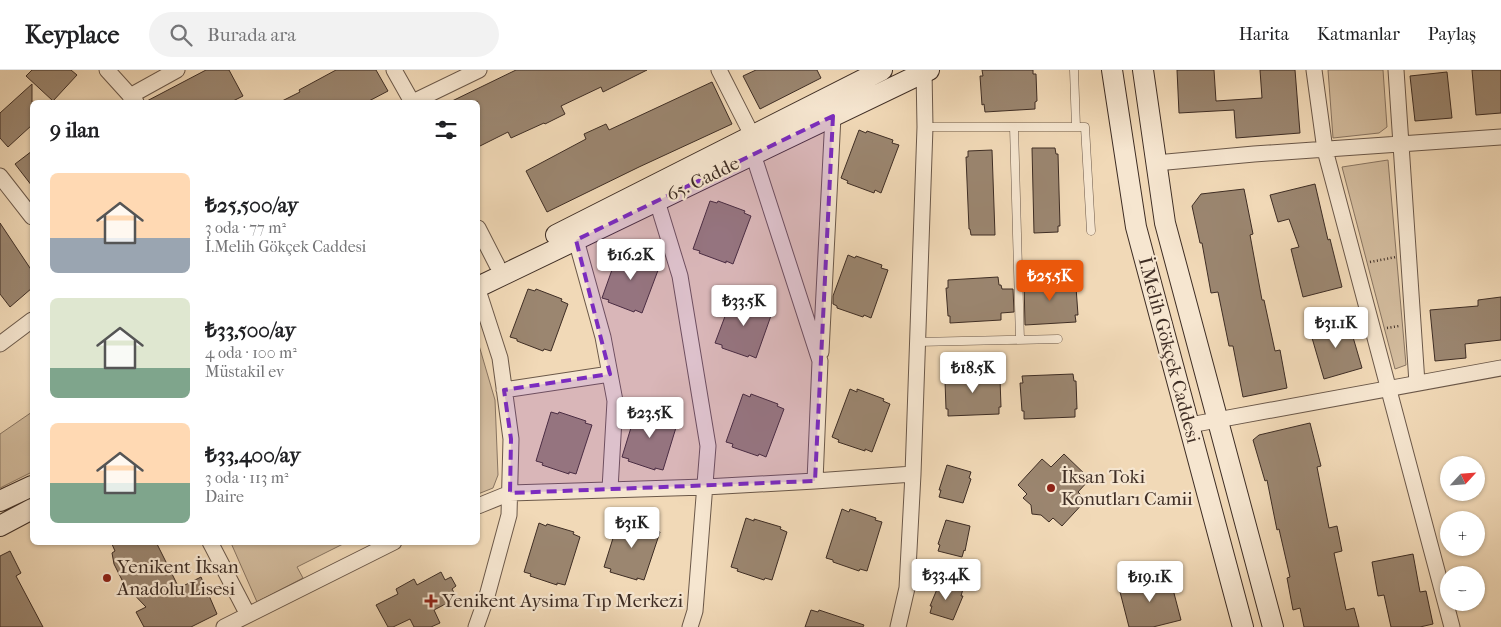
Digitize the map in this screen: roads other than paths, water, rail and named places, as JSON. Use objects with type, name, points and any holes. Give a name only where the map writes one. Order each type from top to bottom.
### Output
[{"type":"main road","name":"65. Cadde","points":[[480,287],[657,201],[882,70]]},
{"type":"main road","name":"İ.Melih Gökçek Caddesi","points":[[1112,70],[1136,227],[1243,627]]},
{"type":"main road","name":"İ.Melih Gökçek Caddesi","points":[[1143,70],[1165,223],[1273,627]]},
{"type":"main road","name":"65. Cadde","points":[[480,273],[753,145],[833,116],[926,71]]},
{"type":"main road","points":[[0,501],[30,487]]},
{"type":"main road","points":[[0,526],[30,510]]},
{"type":"street","points":[[107,70],[133,99],[177,70]]},
{"type":"street","points":[[394,70],[411,100]]},
{"type":"street","points":[[416,100],[479,70]]},
{"type":"street","points":[[718,70],[753,145],[820,361]]},
{"type":"street","points":[[1314,70],[1325,150],[1452,627]]},
{"type":"street","points":[[1396,70],[1417,383]]},
{"type":"street","points":[[898,627],[907,588],[913,474],[926,71]]},
{"type":"street","points":[[815,481],[833,116]]},
{"type":"street","points":[[1156,163],[1501,137]]},
{"type":"street","points":[[0,176],[30,215]]},
{"type":"street","points":[[657,201],[680,276],[708,446],[695,611],[690,627]]},
{"type":"street","points":[[480,232],[497,265]]},
{"type":"street","points":[[576,240],[603,337],[615,401],[610,489]]},
{"type":"street","points":[[476,627],[487,596],[509,515],[511,439],[500,358],[480,294]]},
{"type":"street","points":[[0,344],[30,322]]},
{"type":"street","points":[[1190,425],[1501,368]]},
{"type":"street","points":[[504,390],[610,374]]},
{"type":"street","points":[[480,505],[510,493],[815,481],[913,474]]},
{"type":"street","points":[[212,545],[248,615]]},
{"type":"street","points":[[224,627],[388,545]]},
{"type":"lane","points":[[1074,70],[1076,127]]},
{"type":"lane","points":[[925,127],[1085,127],[1090,231]]},
{"type":"lane","points":[[1014,127],[1020,340]]},
{"type":"lane","points":[[917,342],[1058,339]]},
{"type":"place","name":"İksan Toki Konutları Camii","points":[[1051,488]]},
{"type":"place","name":"Yenikent İksan Anadolu Lisesi","points":[[107,578]]},
{"type":"place","name":"Yenikent Aysima Tıp Merkezi","points":[[431,601]]}]
